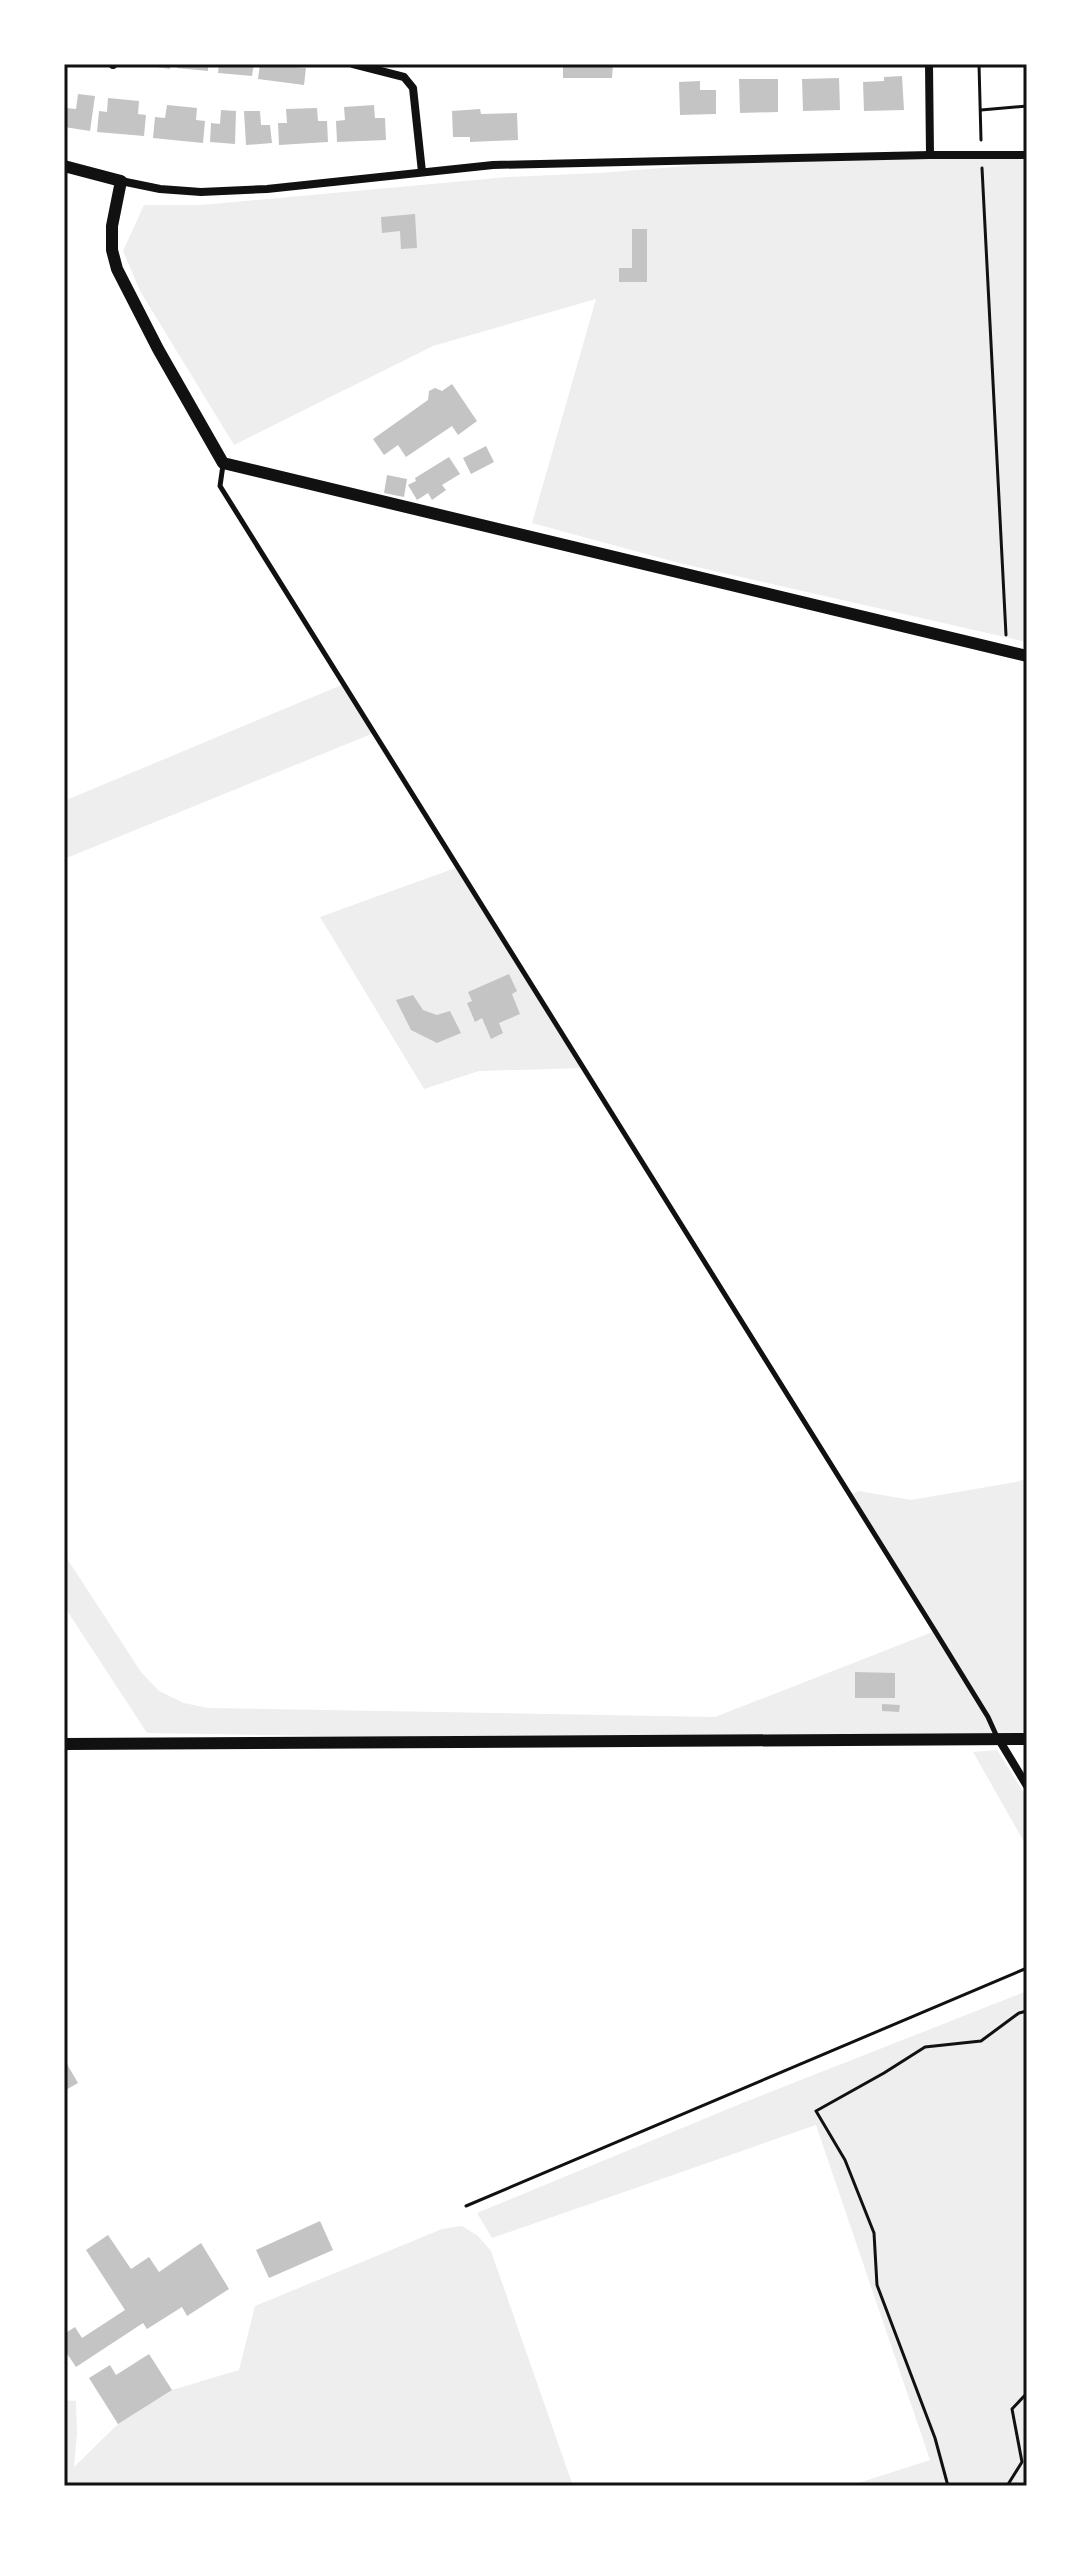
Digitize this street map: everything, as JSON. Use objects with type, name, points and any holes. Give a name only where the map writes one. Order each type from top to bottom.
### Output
[{"type":"street","points":[[353,64],[404,77],[413,88],[422,172]]},
{"type":"street","points":[[929,64],[930,155]]},
{"type":"street","points":[[64,166],[160,189],[201,192],[267,189],[493,165],[1027,155]]},
{"type":"street","points":[[121,181],[112,226],[112,250],[117,269],[223,463],[1027,656]]},
{"type":"street","points":[[998,1738],[1027,1786]]},
{"type":"street","points":[[64,1744],[1027,1739]]},
{"type":"lane","points":[[223,463],[220,486],[988,1717],[998,1738]]},
{"type":"path","points":[[979,64],[1007,651]]},
{"type":"path","points":[[981,110],[1027,106]]},
{"type":"path","points":[[466,2206],[1027,1968]]},
{"type":"path","points":[[948,2486],[935,2438],[877,2285],[874,2233],[845,2160],[816,2111],[925,2047],[981,2041],[1019,2013],[1027,2011]]},
{"type":"path","points":[[1007,2486],[1022,2462],[1012,2409],[1027,2393]]},
{"type":"shaded area","points":[[1027,155],[1027,642],[679,563],[532,523],[596,299],[433,346],[234,445],[140,291],[123,251],[144,205],[201,205],[508,177],[795,158]]},
{"type":"shaded area","points":[[344,684],[374,733],[64,859],[64,801]]},
{"type":"shaded area","points":[[458,867],[583,1068],[479,1071],[424,1089],[320,917]]},
{"type":"shaded area","points":[[1027,1478],[1027,1738],[694,1742],[147,1733],[64,1606],[64,1554],[141,1672],[159,1691],[184,1703],[208,1708],[715,1717],[935,1631],[850,1495],[859,1491],[911,1500]]},
{"type":"shaded area","points":[[997,1750],[1027,1798],[1027,1847],[973,1752]]},
{"type":"shaded area","points":[[1027,1991],[1027,2486],[849,2486],[930,2460],[816,2125],[492,2238],[477,2213],[740,2104]]},
{"type":"shaded area","points":[[462,2226],[478,2236],[491,2251],[573,2486],[64,2486],[64,2400],[76,2401],[74,2467],[118,2424],[172,2390],[239,2370],[255,2306],[442,2229]]},
{"type":"building","points":[[149,64],[171,64],[170,69]]},
{"type":"building","points":[[177,64],[208,64],[208,71],[177,68]]},
{"type":"building","points":[[219,64],[254,64],[252,76],[218,73]]},
{"type":"building","points":[[260,64],[306,68],[304,85],[258,79]]},
{"type":"building","points":[[563,64],[613,64],[612,78],[563,78]]},
{"type":"building","points":[[902,76],[904,110],[864,111],[863,82]]},
{"type":"building","points":[[839,78],[840,110],[803,111],[802,79]]},
{"type":"building","points":[[739,79],[778,79],[778,112],[740,113]]},
{"type":"building","points":[[700,81],[700,90],[716,90],[716,114],[680,115],[679,82]]},
{"type":"building","points":[[78,94],[95,96],[90,131],[64,127],[66,108],[76,109]]},
{"type":"building","points":[[108,98],[139,101],[138,114],[146,115],[144,136],[97,132],[99,111],[107,112]]},
{"type":"building","points":[[167,105],[197,108],[196,120],[205,121],[203,143],[153,138],[155,117],[165,118]]},
{"type":"building","points":[[374,105],[375,118],[385,118],[386,140],[337,142],[336,121],[345,120],[344,107]]},
{"type":"building","points":[[317,108],[318,121],[327,121],[328,142],[279,145],[278,123],[287,123],[286,109]]},
{"type":"building","points":[[480,109],[481,114],[517,113],[518,140],[470,142],[470,137],[453,137],[452,111]]},
{"type":"building","points":[[221,110],[236,111],[235,144],[210,142],[211,123],[220,124]]},
{"type":"building","points":[[244,111],[260,111],[261,125],[270,125],[272,143],[246,145]]},
{"type":"building","points":[[415,214],[417,248],[401,249],[400,231],[382,233],[381,217]]},
{"type":"building","points":[[632,229],[647,229],[647,282],[619,282],[619,268],[632,268]]},
{"type":"building","points":[[452,384],[477,421],[458,435],[452,426],[406,457],[398,445],[384,455],[373,439],[428,400],[429,391],[435,388],[442,391]]},
{"type":"building","points":[[486,446],[494,462],[471,474],[463,458]]},
{"type":"building","points":[[449,457],[460,474],[442,485],[446,490],[432,500],[428,493],[417,500],[408,485]]},
{"type":"building","points":[[387,475],[407,479],[404,497],[384,493]]},
{"type":"building","points":[[509,974],[517,991],[512,994],[520,1014],[499,1023],[503,1033],[491,1039],[482,1018],[475,1022],[467,1003],[472,1001],[468,992]]},
{"type":"building","points":[[413,995],[423,1010],[437,1015],[450,1011],[461,1033],[437,1043],[411,1030],[396,1000]]},
{"type":"building","points":[[855,1672],[895,1673],[895,1698],[855,1698]]},
{"type":"building","points":[[882,1704],[900,1705],[899,1712],[882,1711]]},
{"type":"building","points":[[64,2059],[78,2083],[64,2091]]},
{"type":"building","points":[[320,2221],[333,2250],[269,2278],[256,2250]]},
{"type":"building","points":[[108,2235],[131,2269],[149,2257],[159,2272],[201,2243],[229,2289],[187,2316],[182,2307],[147,2329],[143,2323],[76,2367],[64,2349],[64,2334],[75,2327],[82,2338],[125,2310],[86,2250]]},
{"type":"building","points":[[149,2354],[172,2390],[118,2424],[89,2378],[110,2365],[116,2375]]}]
